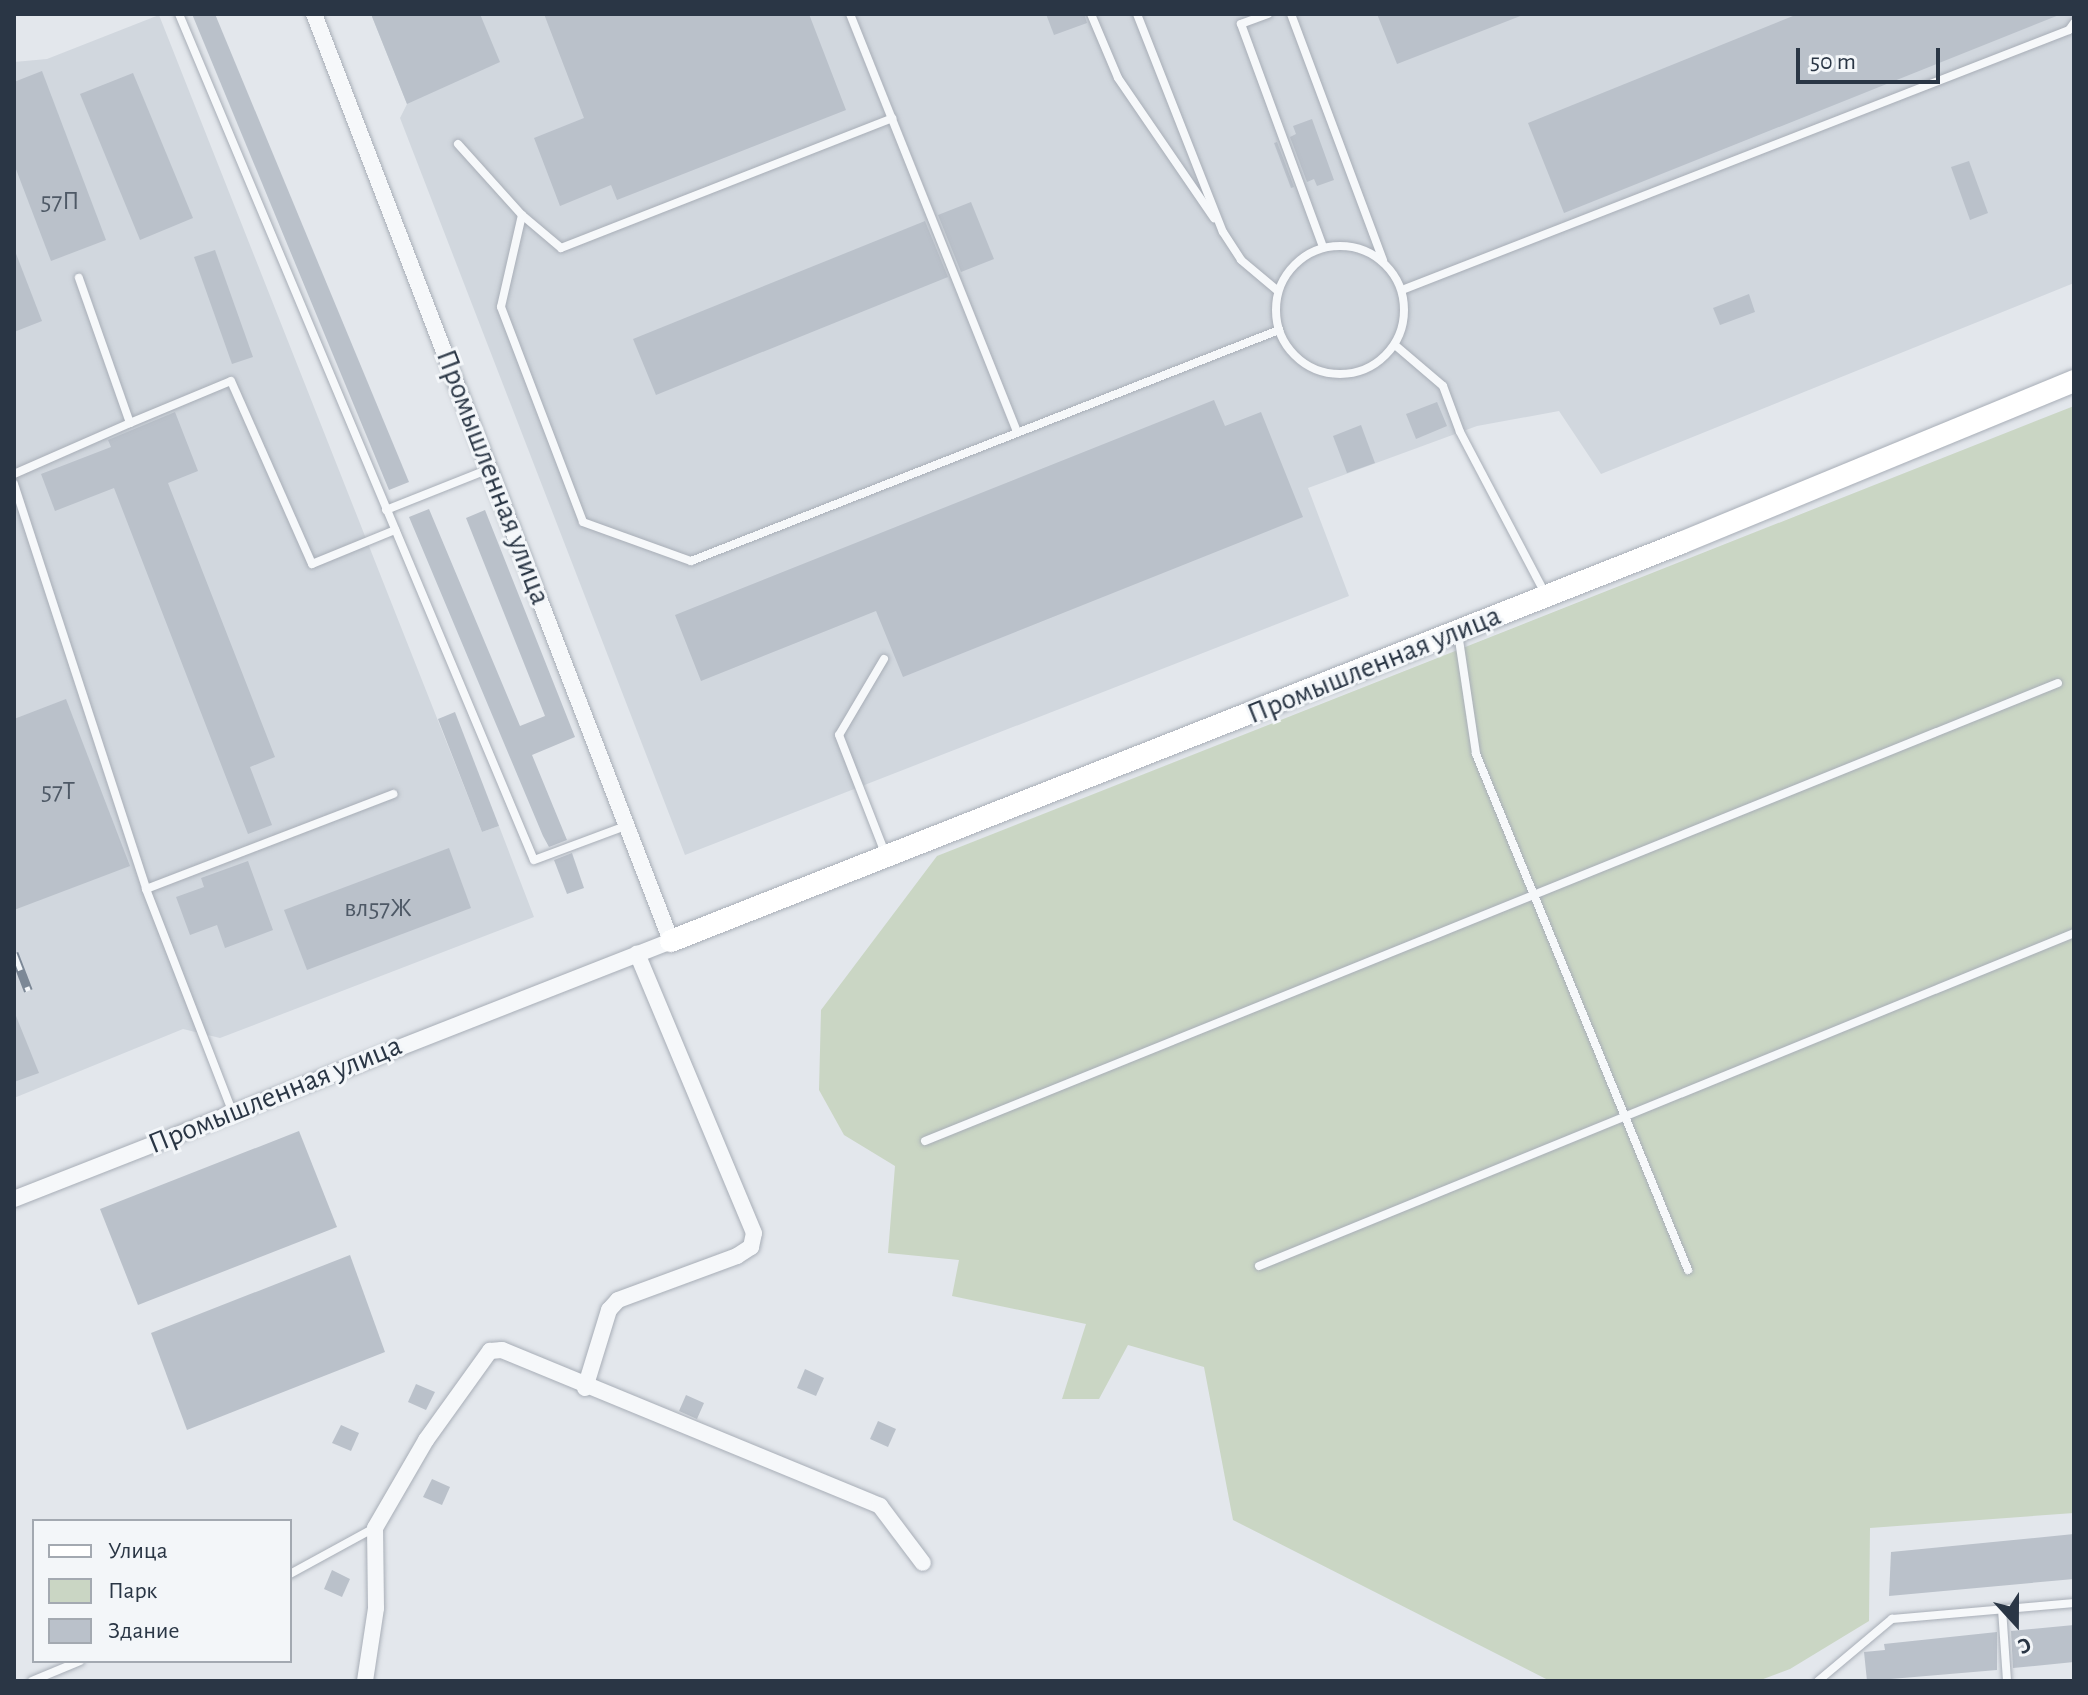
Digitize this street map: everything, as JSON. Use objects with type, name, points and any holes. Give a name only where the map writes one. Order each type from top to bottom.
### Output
[{"type":"street","name":"Промышленная улица","points":[[314,14],[671,941]]},
{"type":"street","name":"Промышленная улица","points":[[14,1199],[1458,632],[2074,381]]},
{"type":"street","points":[[585,1388],[609,1310],[618,1300],[737,1256],[751,1247],[754,1233],[637,953]]},
{"type":"street","points":[[365,1681],[376,1608],[375,1528],[426,1440],[490,1351],[502,1350],[585,1388],[880,1506],[923,1563]]},
{"type":"lane","points":[[179,14],[534,860],[628,825]]},
{"type":"lane","points":[[850,14],[1016,430]]},
{"type":"lane","points":[[1091,14],[1118,78],[1241,260],[1278,291]]},
{"type":"lane","points":[[1137,14],[1223,232]]},
{"type":"lane","points":[[1268,14],[1241,24],[1323,247]]},
{"type":"lane","points":[[1291,14],[1383,261],[1402,290],[1404,318],[1395,345],[1367,368],[1332,374],[1299,360],[1279,330],[1278,291],[1291,268],[1323,247],[1344,245],[1383,261]]},
{"type":"lane","points":[[1402,290],[2069,30],[2074,23]]},
{"type":"lane","points":[[458,144],[522,215],[561,248],[892,118]]},
{"type":"lane","points":[[522,215],[501,307],[583,522],[691,561],[1016,430],[1279,330]]},
{"type":"lane","points":[[79,278],[130,423]]},
{"type":"lane","points":[[1395,345],[1443,386],[1460,432],[1547,596]]},
{"type":"lane","points":[[14,474],[231,381],[312,564],[395,530]]},
{"type":"lane","points":[[386,510],[490,469]]},
{"type":"lane","points":[[14,484],[146,889],[232,1111]]},
{"type":"lane","points":[[1458,632],[1476,754],[1688,1270]]},
{"type":"lane","points":[[884,659],[839,735],[886,858]]},
{"type":"lane","points":[[925,1141],[1531,892],[2058,683]]},
{"type":"lane","points":[[146,889],[393,794]]},
{"type":"lane","points":[[1259,1266],[2074,933]]},
{"type":"lane","points":[[292,1573],[375,1528]]},
{"type":"lane","points":[[1818,1681],[1892,1619],[2074,1603]]},
{"type":"lane","points":[[2002,1609],[2007,1681]]},
{"type":"lane","points":[[32,1681],[75,1663]]},
{"type":"shaded area","points":[[371,14],[2074,14],[2074,283],[1601,474],[1559,411],[1477,426],[1308,488],[1349,596],[685,855],[400,118],[407,104]]},
{"type":"shaded area","points":[[159,15],[482,832],[499,826],[534,917],[220,1038],[183,1029],[14,1098],[14,62],[47,59]]},
{"type":"green space","points":[[2074,406],[2074,1513],[1870,1528],[1869,1621],[1790,1669],[1758,1681],[1550,1681],[1233,1520],[1204,1367],[1128,1345],[1099,1399],[1062,1399],[1086,1324],[952,1296],[959,1260],[888,1253],[895,1166],[844,1135],[819,1090],[821,1010],[937,856]]},
{"type":"building","points":[[192,14],[215,14],[409,482],[389,490]]},
{"type":"building","points":[[371,14],[480,14],[500,62],[407,104]]},
{"type":"building","points":[[544,14],[809,14],[846,110],[617,200],[611,185],[560,206],[534,138],[584,118]]},
{"type":"building","points":[[1046,14],[1084,14],[1087,23],[1054,35]]},
{"type":"building","points":[[1377,14],[1522,14],[1523,15],[1397,64]]},
{"type":"building","points":[[1798,14],[2059,15],[1564,213],[1528,123]]},
{"type":"building","points":[[42,71],[106,240],[51,261],[14,164],[14,82]]},
{"type":"building","points":[[133,73],[193,218],[140,240],[80,94]]},
{"type":"building","points":[[1312,119],[1334,180],[1317,186],[1314,179],[1307,182],[1290,137],[1296,134],[1293,126]]},
{"type":"building","points":[[1277,142],[1294,187],[1291,188],[1274,143]]},
{"type":"building","points":[[1969,161],[1988,213],[1970,220],[1951,167]]},
{"type":"building","points":[[971,202],[994,259],[961,272],[938,215]]},
{"type":"building","points":[[925,221],[948,277],[656,395],[633,339]]},
{"type":"building","points":[[215,250],[253,357],[232,364],[194,257]]},
{"type":"building","points":[[14,252],[42,321],[14,332]]},
{"type":"building","points":[[1749,294],[1755,312],[1720,325],[1713,308]]},
{"type":"building","points":[[1214,400],[1225,426],[1261,412],[1303,517],[903,677],[876,611],[701,681],[675,615]]},
{"type":"building","points":[[1437,402],[1447,426],[1416,439],[1406,414]]},
{"type":"building","points":[[175,412],[198,471],[168,483],[275,757],[250,767],[272,825],[248,834],[114,488],[55,511],[41,474],[111,447],[108,440]]},
{"type":"building","points":[[1361,425],[1375,463],[1347,473],[1333,436]]},
{"type":"building","points":[[429,509],[520,726],[545,716],[466,518],[485,510],[575,737],[532,755],[567,840],[549,847],[409,517]]},
{"type":"building","points":[[66,699],[130,866],[14,910],[14,719]]},
{"type":"building","points":[[455,712],[499,826],[482,832],[438,719]]},
{"type":"building","points":[[449,848],[471,908],[307,970],[284,910]]},
{"type":"building","points":[[572,853],[584,888],[567,894],[554,860]]},
{"type":"building","points":[[248,861],[273,930],[225,948],[217,925],[190,935],[176,897],[204,887],[201,878]]},
{"type":"building","points":[[14,1011],[39,1073],[14,1082]]},
{"type":"building","points":[[299,1131],[337,1227],[138,1305],[100,1209]]},
{"type":"building","points":[[350,1255],[385,1352],[187,1430],[151,1333]]},
{"type":"building","points":[[805,1369],[824,1378],[816,1396],[797,1388]]},
{"type":"building","points":[[416,1384],[435,1392],[426,1410],[408,1402]]},
{"type":"building","points":[[686,1395],[704,1403],[697,1419],[679,1411]]},
{"type":"building","points":[[878,1421],[896,1429],[888,1447],[870,1439]]},
{"type":"building","points":[[341,1425],[359,1433],[351,1451],[332,1443]]},
{"type":"building","points":[[432,1479],[450,1487],[442,1505],[423,1497]]},
{"type":"building","points":[[2074,1534],[2074,1579],[1889,1596],[1891,1552]]},
{"type":"building","points":[[332,1570],[350,1579],[342,1597],[324,1589]]},
{"type":"building","points":[[2074,1625],[2074,1662],[2013,1668],[2011,1631]]},
{"type":"building","points":[[1997,1632],[1997,1670],[1867,1681],[1864,1652],[1885,1650],[1884,1644]]},
{"type":"railway","points":[[14,953],[28,990]]}]
